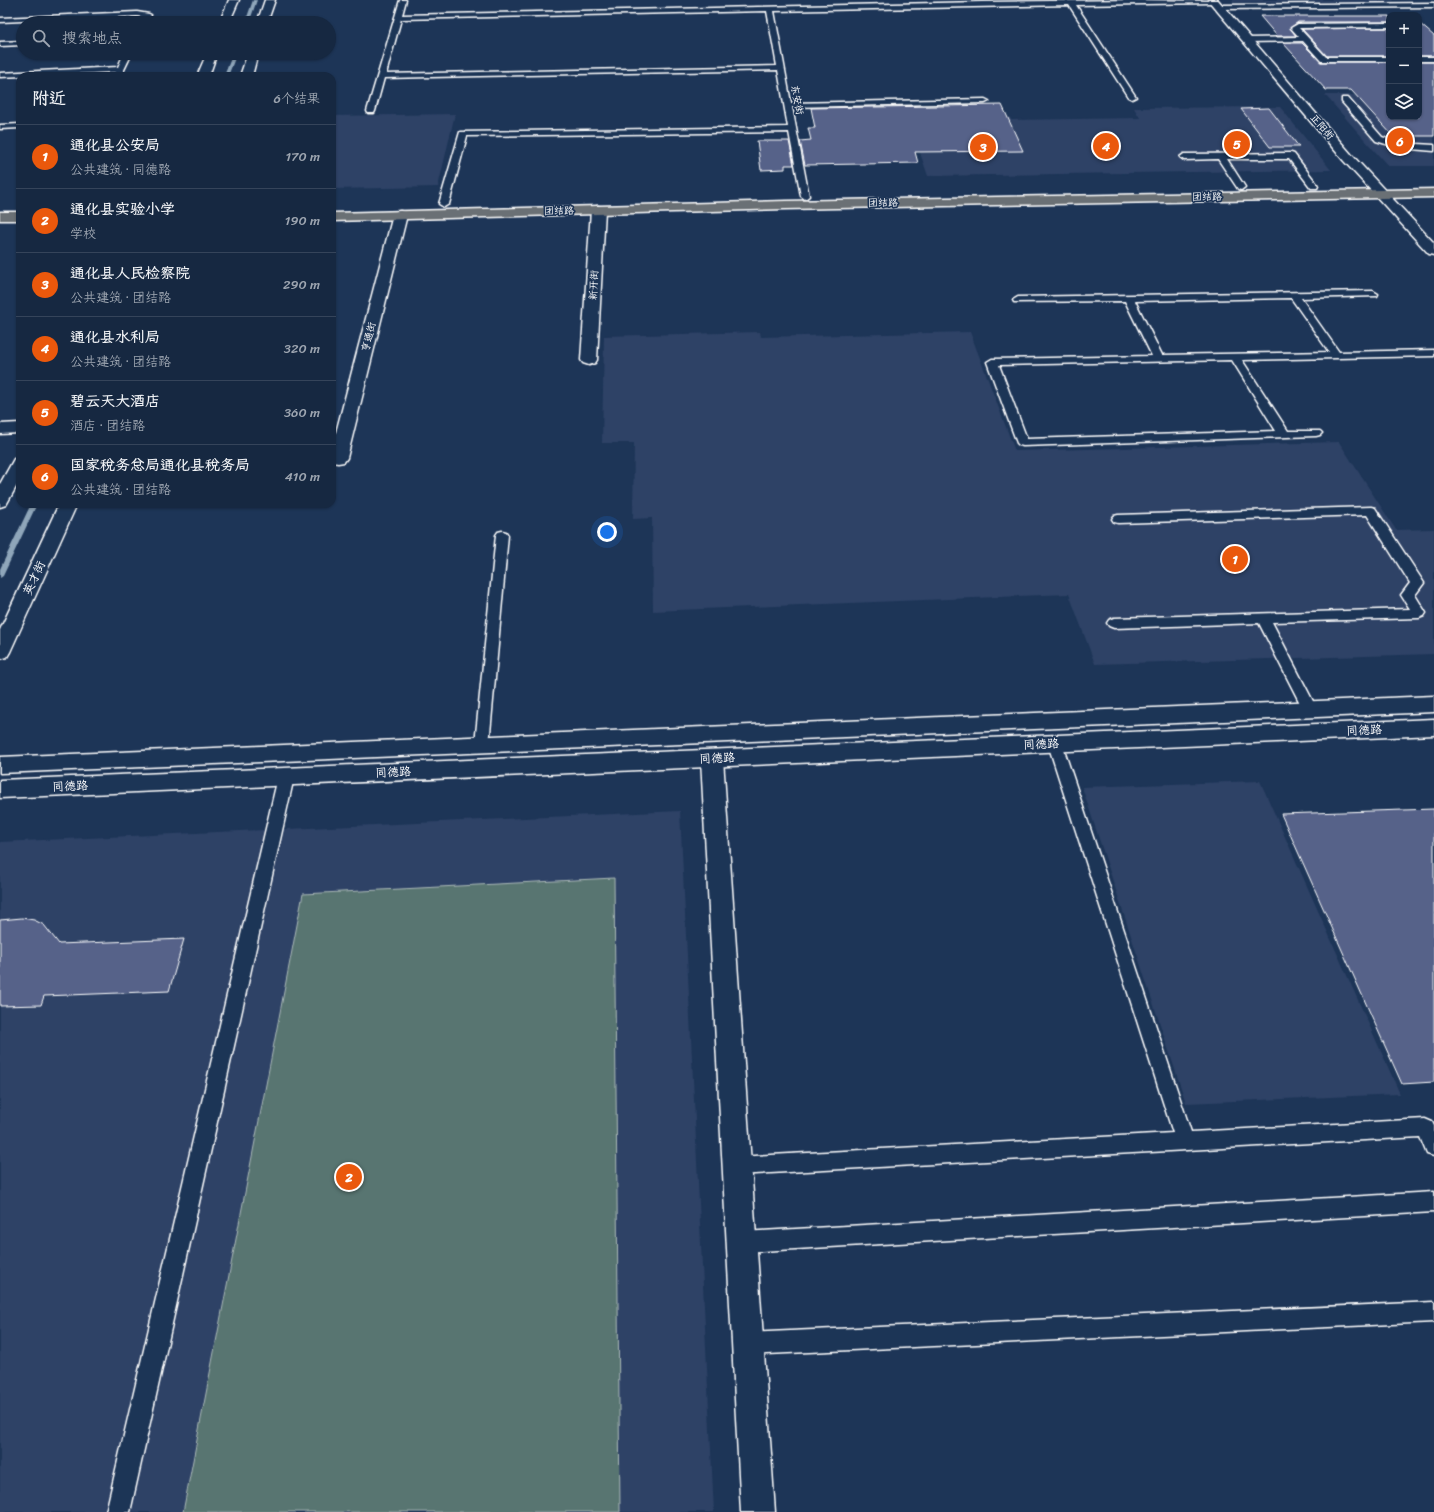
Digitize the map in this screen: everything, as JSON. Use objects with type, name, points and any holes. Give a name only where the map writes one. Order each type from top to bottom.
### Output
[{"type":"highway","name":"团结路","points":[[336,217],[1377,189],[1434,184]]},
{"type":"highway","name":"团结路","points":[[336,207],[1314,186],[1434,193]]},
{"type":"highway","points":[[0,216],[16,216]]},
{"type":"highway","points":[[0,226],[16,225]]},
{"type":"street","points":[[227,16],[234,0]]},
{"type":"street","points":[[264,16],[270,0]]},
{"type":"street","name":"正阳街","points":[[1215,3],[1377,189],[1434,251]]},
{"type":"street","points":[[205,72],[209,60]]},
{"type":"street","points":[[247,72],[251,60]]},
{"type":"street","name":"新开街","points":[[589,360],[598,210]]},
{"type":"street","name":"亨通街","points":[[338,458],[400,215]]},
{"type":"street","points":[[0,429],[16,428]]},
{"type":"street","points":[[0,501],[16,471]]},
{"type":"street","name":"英才街","points":[[0,652],[66,508]]},
{"type":"street","name":"同德路","points":[[0,765],[1434,704]]},
{"type":"street","name":"同德路","points":[[0,789],[1434,727]]},
{"type":"street","points":[[712,758],[758,1512]]},
{"type":"lane","points":[[371,112],[403,0]]},
{"type":"lane","points":[[398,17],[654,8],[770,9],[857,3],[981,2],[1434,5]]},
{"type":"lane","points":[[1071,3],[1132,97]]},
{"type":"lane","name":"东安街","points":[[770,9],[806,196]]},
{"type":"lane","points":[[91,16],[137,14],[146,16]]},
{"type":"lane","points":[[0,20],[16,19]]},
{"type":"lane","points":[[1386,25],[1298,26],[1295,28],[1324,59],[1386,59]]},
{"type":"lane","points":[[1247,40],[1305,39]]},
{"type":"lane","points":[[0,44],[16,43]]},
{"type":"lane","points":[[1422,59],[1434,59]]},
{"type":"lane","points":[[119,72],[125,60]]},
{"type":"lane","points":[[381,76],[781,68]]},
{"type":"lane","points":[[0,75],[16,75]]},
{"type":"lane","points":[[1345,100],[1379,139],[1393,145],[1434,148]]},
{"type":"lane","points":[[788,105],[985,101]]},
{"type":"lane","points":[[0,126],[16,126]]},
{"type":"lane","points":[[444,204],[463,134],[793,129]]},
{"type":"lane","points":[[1184,157],[1291,156],[1314,186]]},
{"type":"lane","points":[[1221,157],[1241,187]]},
{"type":"lane","points":[[1018,300],[1373,294]]},
{"type":"lane","points":[[1294,296],[1336,355]]},
{"type":"lane","points":[[1128,298],[1159,358]]},
{"type":"lane","points":[[1316,433],[1023,443],[992,362],[1434,353]]},
{"type":"lane","points":[[1235,357],[1284,434]]},
{"type":"lane","points":[[1114,623],[1419,613],[1408,595],[1417,583],[1371,511],[1118,519]]},
{"type":"lane","points":[[482,744],[502,535]]},
{"type":"lane","points":[[1263,618],[1310,709]]},
{"type":"lane","points":[[1055,744],[1185,1141]]},
{"type":"lane","points":[[118,1512],[286,777]]},
{"type":"lane","points":[[736,1166],[1425,1128],[1434,1147]]},
{"type":"lane","points":[[742,1242],[1434,1202]]},
{"type":"lane","points":[[747,1344],[1434,1312]]},
{"type":"shaded area","points":[[1232,0],[1393,0],[1394,1],[1234,2]]},
{"type":"shaded area","points":[[1434,94],[1434,166],[1388,166],[1325,95],[1386,95],[1386,120],[1422,120],[1422,112]]},
{"type":"shaded area","points":[[1280,107],[1331,170],[928,176],[908,118],[1010,117],[1011,120],[1140,118],[1134,108]]},
{"type":"shaded area","points":[[455,114],[438,187],[336,189],[336,116]]},
{"type":"shaded area","points":[[760,332],[761,337],[970,332],[1015,451],[1339,442],[1396,530],[1434,529],[1434,654],[1095,664],[1069,594],[653,611],[652,518],[633,519],[634,443],[602,443],[604,336]]},
{"type":"shaded area","points":[[1260,781],[1400,1094],[1186,1103],[1082,787]]},
{"type":"shaded area","points":[[680,811],[714,1512],[0,1512],[0,842]]},
{"type":"green space","points":[[614,878],[620,1512],[183,1512],[303,894]]},
{"type":"building","points":[[1260,16],[1386,16],[1386,22],[1298,22],[1290,28],[1296,36],[1277,36]]},
{"type":"building","points":[[1422,26],[1434,36],[1434,56],[1422,56]]},
{"type":"building","points":[[1386,28],[1386,56],[1327,56],[1302,29]]},
{"type":"building","points":[[1283,43],[1302,43],[1321,62],[1386,62],[1386,120],[1422,120],[1422,62],[1434,62],[1434,136],[1393,136],[1351,90],[1326,90]]},
{"type":"building","points":[[1002,105],[1023,151],[915,152],[918,163],[805,165],[800,141],[811,140],[808,128],[815,128],[811,108]]},
{"type":"building","points":[[1269,108],[1299,147],[1270,147],[1241,109]]},
{"type":"building","points":[[757,141],[789,141],[794,165],[785,165],[785,169],[761,170]]},
{"type":"building","points":[[1434,809],[1434,1082],[1402,1084],[1281,814]]},
{"type":"building","points":[[22,918],[34,920],[44,925],[59,944],[184,939],[169,991],[44,996],[41,1005],[0,1006],[0,920]]},
{"type":"waterway","points":[[249,16],[255,0]]},
{"type":"waterway","points":[[228,72],[232,60]]},
{"type":"waterway","points":[[0,576],[32,508]]},
{"type":"place","name":"国家税务总局通化县税务局","points":[[1400,141]]},
{"type":"place","name":"碧云天大酒店","points":[[1237,144]]},
{"type":"place","name":"通化县水利局","points":[[1106,146]]},
{"type":"place","name":"通化县人民检察院","points":[[983,147]]},
{"type":"place","name":"通化县公安局","points":[[1235,559]]},
{"type":"place","name":"通化县实验小学","points":[[349,1177]]}]
